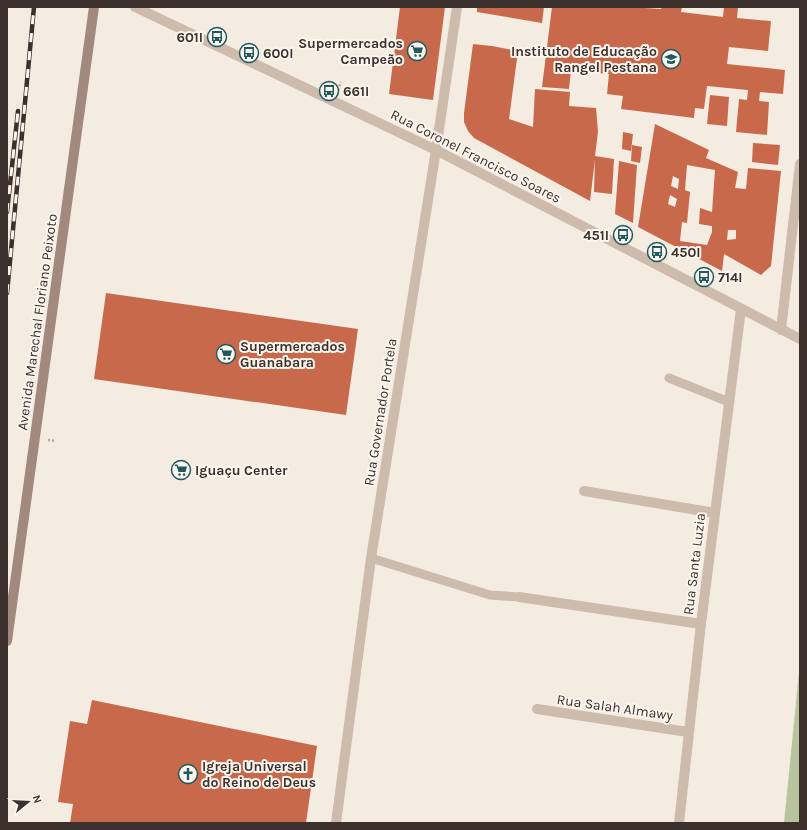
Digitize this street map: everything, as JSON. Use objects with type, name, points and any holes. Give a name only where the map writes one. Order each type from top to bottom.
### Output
[{"type":"main road","name":"Avenida Marechal Floriano Peixoto","points":[[7,641],[94,7]]},
{"type":"street","name":"Rua Coronel Francisco Soares","points":[[135,7],[436,150],[800,339]]},
{"type":"street","name":"Rua Governador Portela","points":[[336,823],[371,558],[436,150],[457,7]]},
{"type":"street","points":[[781,330],[800,164]]},
{"type":"street","name":"Rua Santa Luzia","points":[[679,823],[701,624],[741,309]]},
{"type":"street","points":[[584,491],[715,513]]},
{"type":"street","points":[[519,597],[701,624]]},
{"type":"street","name":"Rua Salah Almawy","points":[[537,710],[688,732]]},
{"type":"lane","points":[[668,378],[729,402]]},
{"type":"lane","points":[[371,558],[490,595],[519,597]]},
{"type":"green space","points":[[800,662],[800,823],[784,823]]},
{"type":"building","name":"Supermercados Campeão","points":[[400,7],[445,7],[433,100],[389,94]]},
{"type":"building","points":[[477,7],[544,7],[542,23],[477,12]]},
{"type":"building","name":"Instituto de Educação Rangel Pestana","points":[[552,7],[628,7],[661,9],[662,7],[682,7],[681,12],[723,17],[724,7],[738,7],[737,18],[771,21],[768,51],[729,47],[727,64],[785,70],[783,94],[760,92],[759,101],[769,102],[767,135],[736,132],[739,99],[747,100],[748,90],[707,86],[704,109],[695,108],[694,118],[621,109],[623,96],[607,94],[609,74],[571,70],[569,89],[542,87]]},
{"type":"building","points":[[473,44],[518,51],[509,119],[533,127],[535,89],[570,92],[569,106],[596,108],[598,132],[595,156],[614,159],[612,194],[594,192],[595,159],[590,201],[474,138],[468,131],[464,122]]},
{"type":"building","points":[[710,95],[729,97],[727,126],[707,124]]},
{"type":"building","points":[[655,124],[709,150],[706,158],[738,172],[735,188],[746,189],[748,168],[781,171],[771,266],[761,275],[724,254],[722,271],[638,227]],"holes":[[[687,165],[715,170],[712,212],[700,208],[699,224],[712,226],[712,232],[707,245],[680,241],[682,222],[687,223],[690,192],[685,190]],[[673,176],[679,179],[678,189],[671,186]],[[670,195],[677,199],[675,207],[668,204]],[[728,230],[736,230],[736,239],[727,240]]]},
{"type":"building","points":[[623,132],[633,134],[631,151],[622,149]]},
{"type":"building","points":[[753,143],[780,145],[778,165],[752,162]]},
{"type":"building","points":[[632,145],[642,147],[640,163],[631,161]]},
{"type":"building","points":[[619,161],[637,165],[633,223],[615,214]]},
{"type":"building","name":"Supermercados Guanabara","points":[[106,293],[358,329],[346,415],[94,379]]},
{"type":"building","name":"Igreja Universal do Reino de Deus","points":[[92,700],[317,746],[306,823],[70,823],[73,804],[58,802],[70,721],[87,724]]},
{"type":"railway","points":[[7,293],[34,7]]},
{"type":"railway","points":[[7,212],[18,111]]},
{"type":"place","name":"601I","points":[[217,37]]},
{"type":"place","name":"Supermercados Campeão","points":[[417,51]]},
{"type":"place","name":"600I","points":[[249,53]]},
{"type":"place","name":"Instituto de Educação Rangel Pestana","points":[[671,59]]},
{"type":"place","name":"661I","points":[[329,91]]},
{"type":"place","name":"451I","points":[[623,235]]},
{"type":"place","name":"450I","points":[[657,252]]},
{"type":"place","name":"714I","points":[[704,277]]},
{"type":"place","name":"Supermercados Guanabara","points":[[226,354]]},
{"type":"place","name":"Iguaçu Center","points":[[181,470]]},
{"type":"place","name":"Igreja Universal do Reino de Deus","points":[[188,774]]}]
